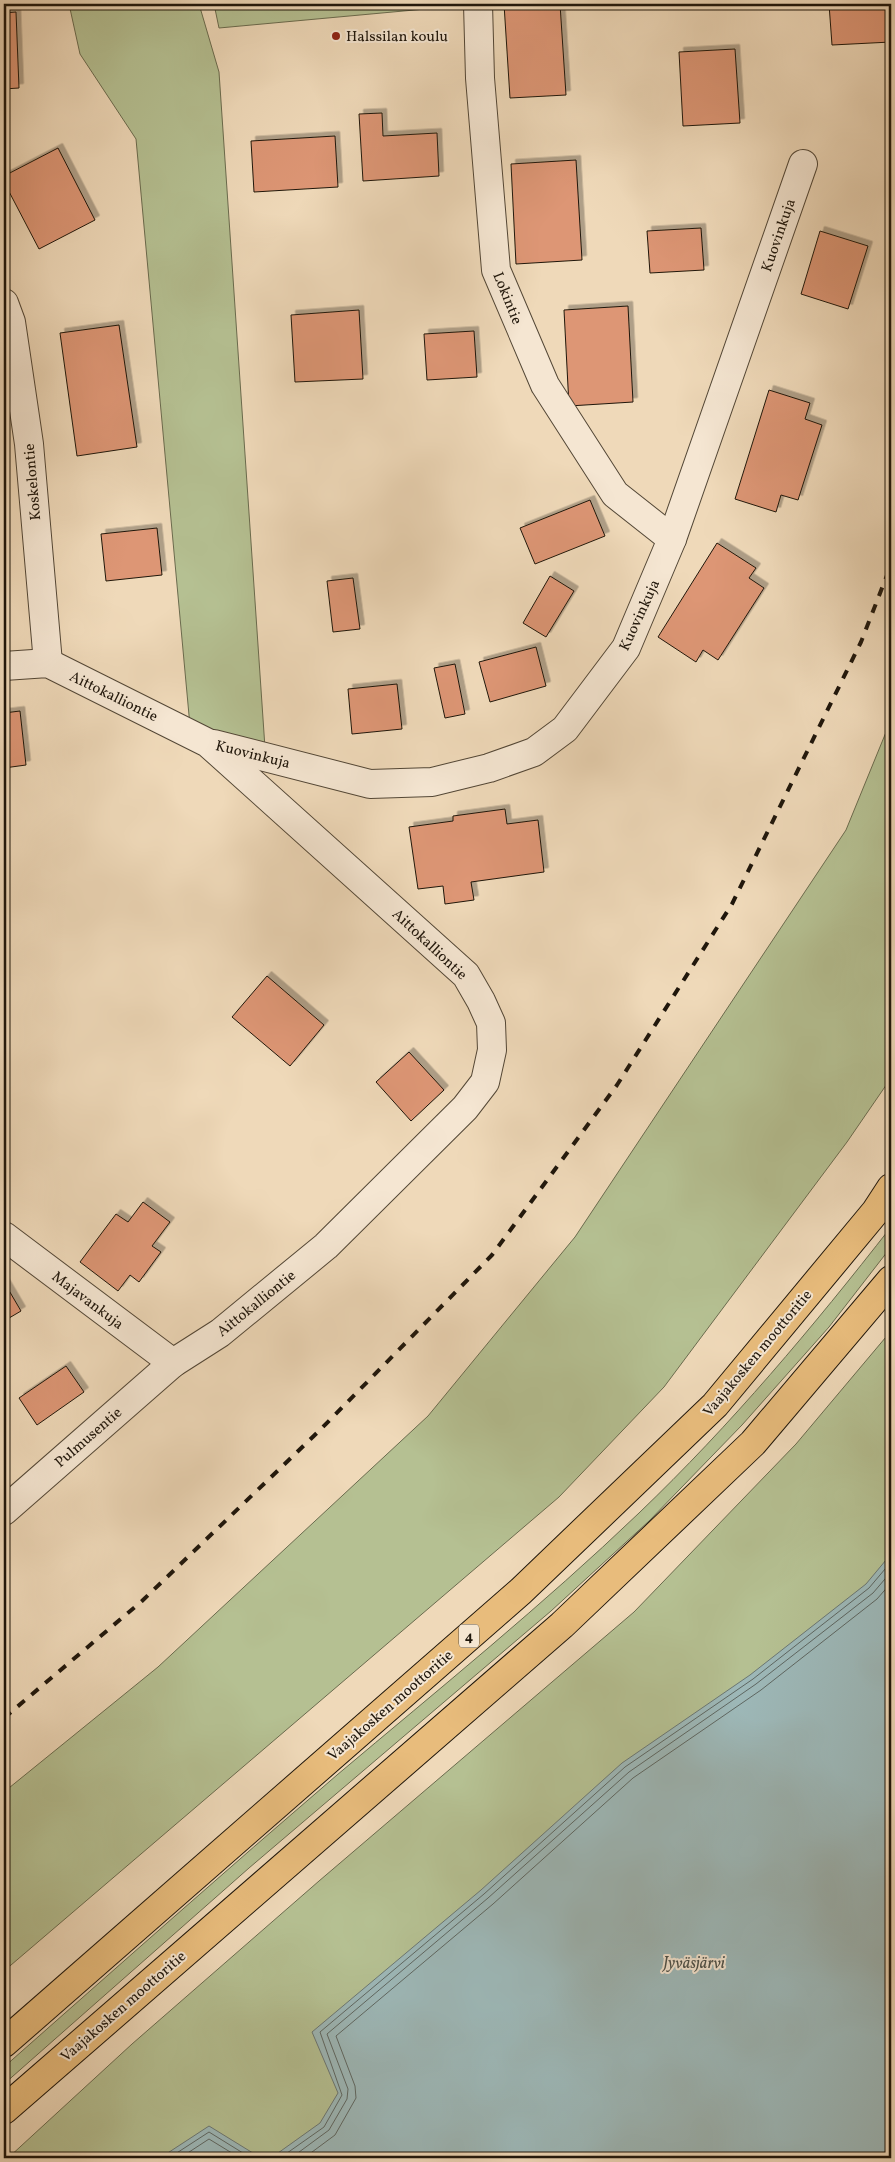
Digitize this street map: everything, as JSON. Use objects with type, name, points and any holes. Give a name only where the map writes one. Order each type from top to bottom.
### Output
[{"type":"highway","name":"Vaajakosken moottoritie","points":[[4,2043],[520,1591],[716,1405],[876,1210],[891,1188]]},
{"type":"highway","name":"Vaajakosken moottoritie","points":[[4,2110],[562,1625],[753,1443],[891,1280]]},
{"type":"street","name":"Lokintie","points":[[478,4],[480,78],[496,270],[545,385],[615,494],[672,540]]},
{"type":"street","name":"Kuovinkuja","points":[[208,743],[370,784],[432,782],[489,768],[534,752],[565,729],[626,648],[672,540],[803,164]]},
{"type":"street","name":"Koskelontie","points":[[4,303],[11,322],[29,444],[48,664]]},
{"type":"street","name":"Aittokalliontie","points":[[4,666],[48,664],[208,743],[466,975],[491,1023],[492,1050],[485,1082],[465,1108],[326,1246],[220,1333],[173,1363]]},
{"type":"street","name":"Majavankuja","points":[[4,1236],[173,1363]]},
{"type":"street","name":"Pulmusentie","points":[[4,1510],[173,1363]]},
{"type":"green space","points":[[69,4],[199,4],[219,72],[265,748],[190,726],[136,139],[80,54]]},
{"type":"green space","points":[[214,4],[436,4],[436,8],[219,28]]},
{"type":"green space","points":[[891,720],[891,1078],[847,1142],[664,1387],[559,1497],[4,1971],[4,1792],[158,1667],[428,1416],[575,1237],[846,830]]},
{"type":"green space","points":[[891,1227],[891,1247],[829,1327],[742,1425],[649,1521],[551,1611],[249,1868],[4,2084],[4,2067],[295,1811],[528,1614],[639,1513],[739,1410],[832,1302]]},
{"type":"green space","points":[[891,1331],[891,1925],[509,2158],[8,2158],[132,2044],[319,1881],[634,1612],[796,1444]]},
{"type":"water","name":"Jyväsjärvi","points":[[891,1554],[891,2158],[271,2158],[320,2123],[338,2093],[312,2032],[481,1890],[622,1763],[750,1675],[866,1584]]},
{"type":"water","points":[[209,2126],[261,2158],[160,2158]]},
{"type":"building","points":[[504,4],[560,4],[566,95],[510,98]]},
{"type":"building","points":[[673,4],[722,4],[722,5],[673,7]]},
{"type":"building","points":[[829,4],[891,4],[891,42],[832,45]]},
{"type":"building","points":[[16,12],[19,88],[4,89],[4,13]]},
{"type":"building","points":[[735,49],[740,123],[683,126],[679,52]]},
{"type":"building","points":[[382,113],[383,136],[437,133],[439,176],[363,181],[359,114]]},
{"type":"building","points":[[335,136],[338,187],[254,192],[251,141]]},
{"type":"building","points":[[58,148],[95,220],[39,249],[4,182],[4,176]]},
{"type":"building","points":[[576,160],[582,260],[516,264],[511,164]]},
{"type":"building","points":[[701,228],[704,270],[650,273],[647,231]]},
{"type":"building","points":[[820,231],[868,246],[848,309],[801,294]]},
{"type":"building","points":[[628,306],[633,402],[569,406],[564,310]]},
{"type":"building","points":[[359,310],[363,379],[295,382],[291,315]]},
{"type":"building","points":[[119,325],[137,447],[77,456],[60,333]]},
{"type":"building","points":[[474,331],[477,377],[427,380],[424,334]]},
{"type":"building","points":[[769,390],[810,403],[805,419],[822,425],[798,500],[781,495],[776,512],[735,499]]},
{"type":"building","points":[[590,500],[605,536],[535,564],[520,528]]},
{"type":"building","points":[[157,528],[162,575],[106,581],[101,534]]},
{"type":"building","points":[[717,543],[756,568],[749,578],[764,588],[718,660],[703,650],[696,662],[658,637]]},
{"type":"building","points":[[550,576],[574,591],[546,637],[523,623]]},
{"type":"building","points":[[353,578],[360,629],[333,632],[327,581]]},
{"type":"building","points":[[536,647],[546,686],[490,702],[479,662]]},
{"type":"building","points":[[455,664],[465,714],[445,718],[434,668]]},
{"type":"building","points":[[397,684],[402,729],[352,734],[348,689]]},
{"type":"building","points":[[20,711],[26,765],[4,768],[4,713]]},
{"type":"building","points":[[505,809],[507,824],[538,820],[544,872],[471,882],[474,900],[445,904],[443,886],[418,889],[409,827],[453,821],[453,816]]},
{"type":"building","points":[[267,976],[324,1025],[290,1066],[232,1017]]},
{"type":"building","points":[[409,1052],[444,1090],[411,1121],[376,1082]]},
{"type":"building","points":[[143,1202],[170,1222],[152,1246],[161,1252],[139,1282],[130,1275],[118,1291],[80,1262],[116,1214],[128,1222]]},
{"type":"building","points":[[4,1282],[21,1311],[4,1321]]},
{"type":"building","points":[[66,1366],[84,1392],[37,1425],[19,1398]]},
{"type":"railway","points":[[4,1718],[142,1601],[319,1431],[492,1255],[617,1085],[732,904],[861,642],[891,565]]},
{"type":"place","name":"Halssilan koulu","points":[[336,36]]}]
